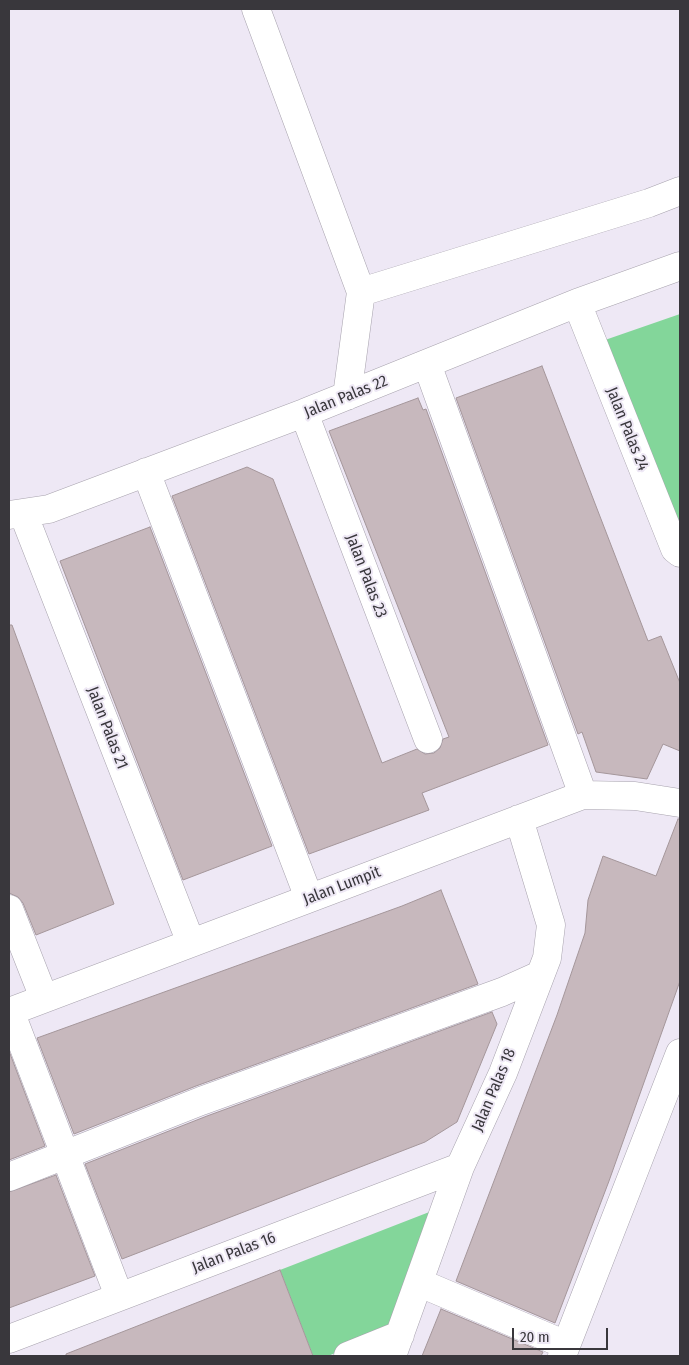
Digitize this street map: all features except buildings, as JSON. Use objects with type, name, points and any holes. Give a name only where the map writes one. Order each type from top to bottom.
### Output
[{"type":"street","points":[[256,9],[361,292],[347,396]]},
{"type":"street","points":[[361,292],[649,203],[680,191]]},
{"type":"street","name":"Jalan Palas 22","points":[[16,514],[49,509],[304,413],[577,303],[680,266]]},
{"type":"street","name":"Jalan Palas 24","points":[[577,303],[675,549],[680,553]]},
{"type":"street","points":[[427,364],[584,795]]},
{"type":"street","name":"Jalan Palas 23","points":[[304,413],[428,740]]},
{"type":"street","points":[[146,472],[309,898]]},
{"type":"street","name":"Jalan Palas 21","points":[[16,514],[191,943]]},
{"type":"street","name":"Jalan Lumpit","points":[[9,1011],[584,795],[635,796],[680,802]]},
{"type":"street","name":"Jalan Palas 18","points":[[396,1346],[460,1167],[503,1073],[547,958],[550,925],[519,819]]},
{"type":"street","points":[[9,909],[44,998]]},
{"type":"street","points":[[9,1177],[201,1101],[502,992],[540,975]]},
{"type":"street","points":[[9,1011],[119,1296]]},
{"type":"street","points":[[420,1283],[564,1351],[680,1053]]},
{"type":"street","name":"Jalan Palas 16","points":[[9,1339],[460,1167]]},
{"type":"street","points":[[348,1356],[396,1346]]},
{"type":"green space","points":[[680,314],[680,523],[676,519],[605,340]]},
{"type":"green space","points":[[437,1209],[393,1329],[328,1356],[313,1356],[280,1270]]}]
